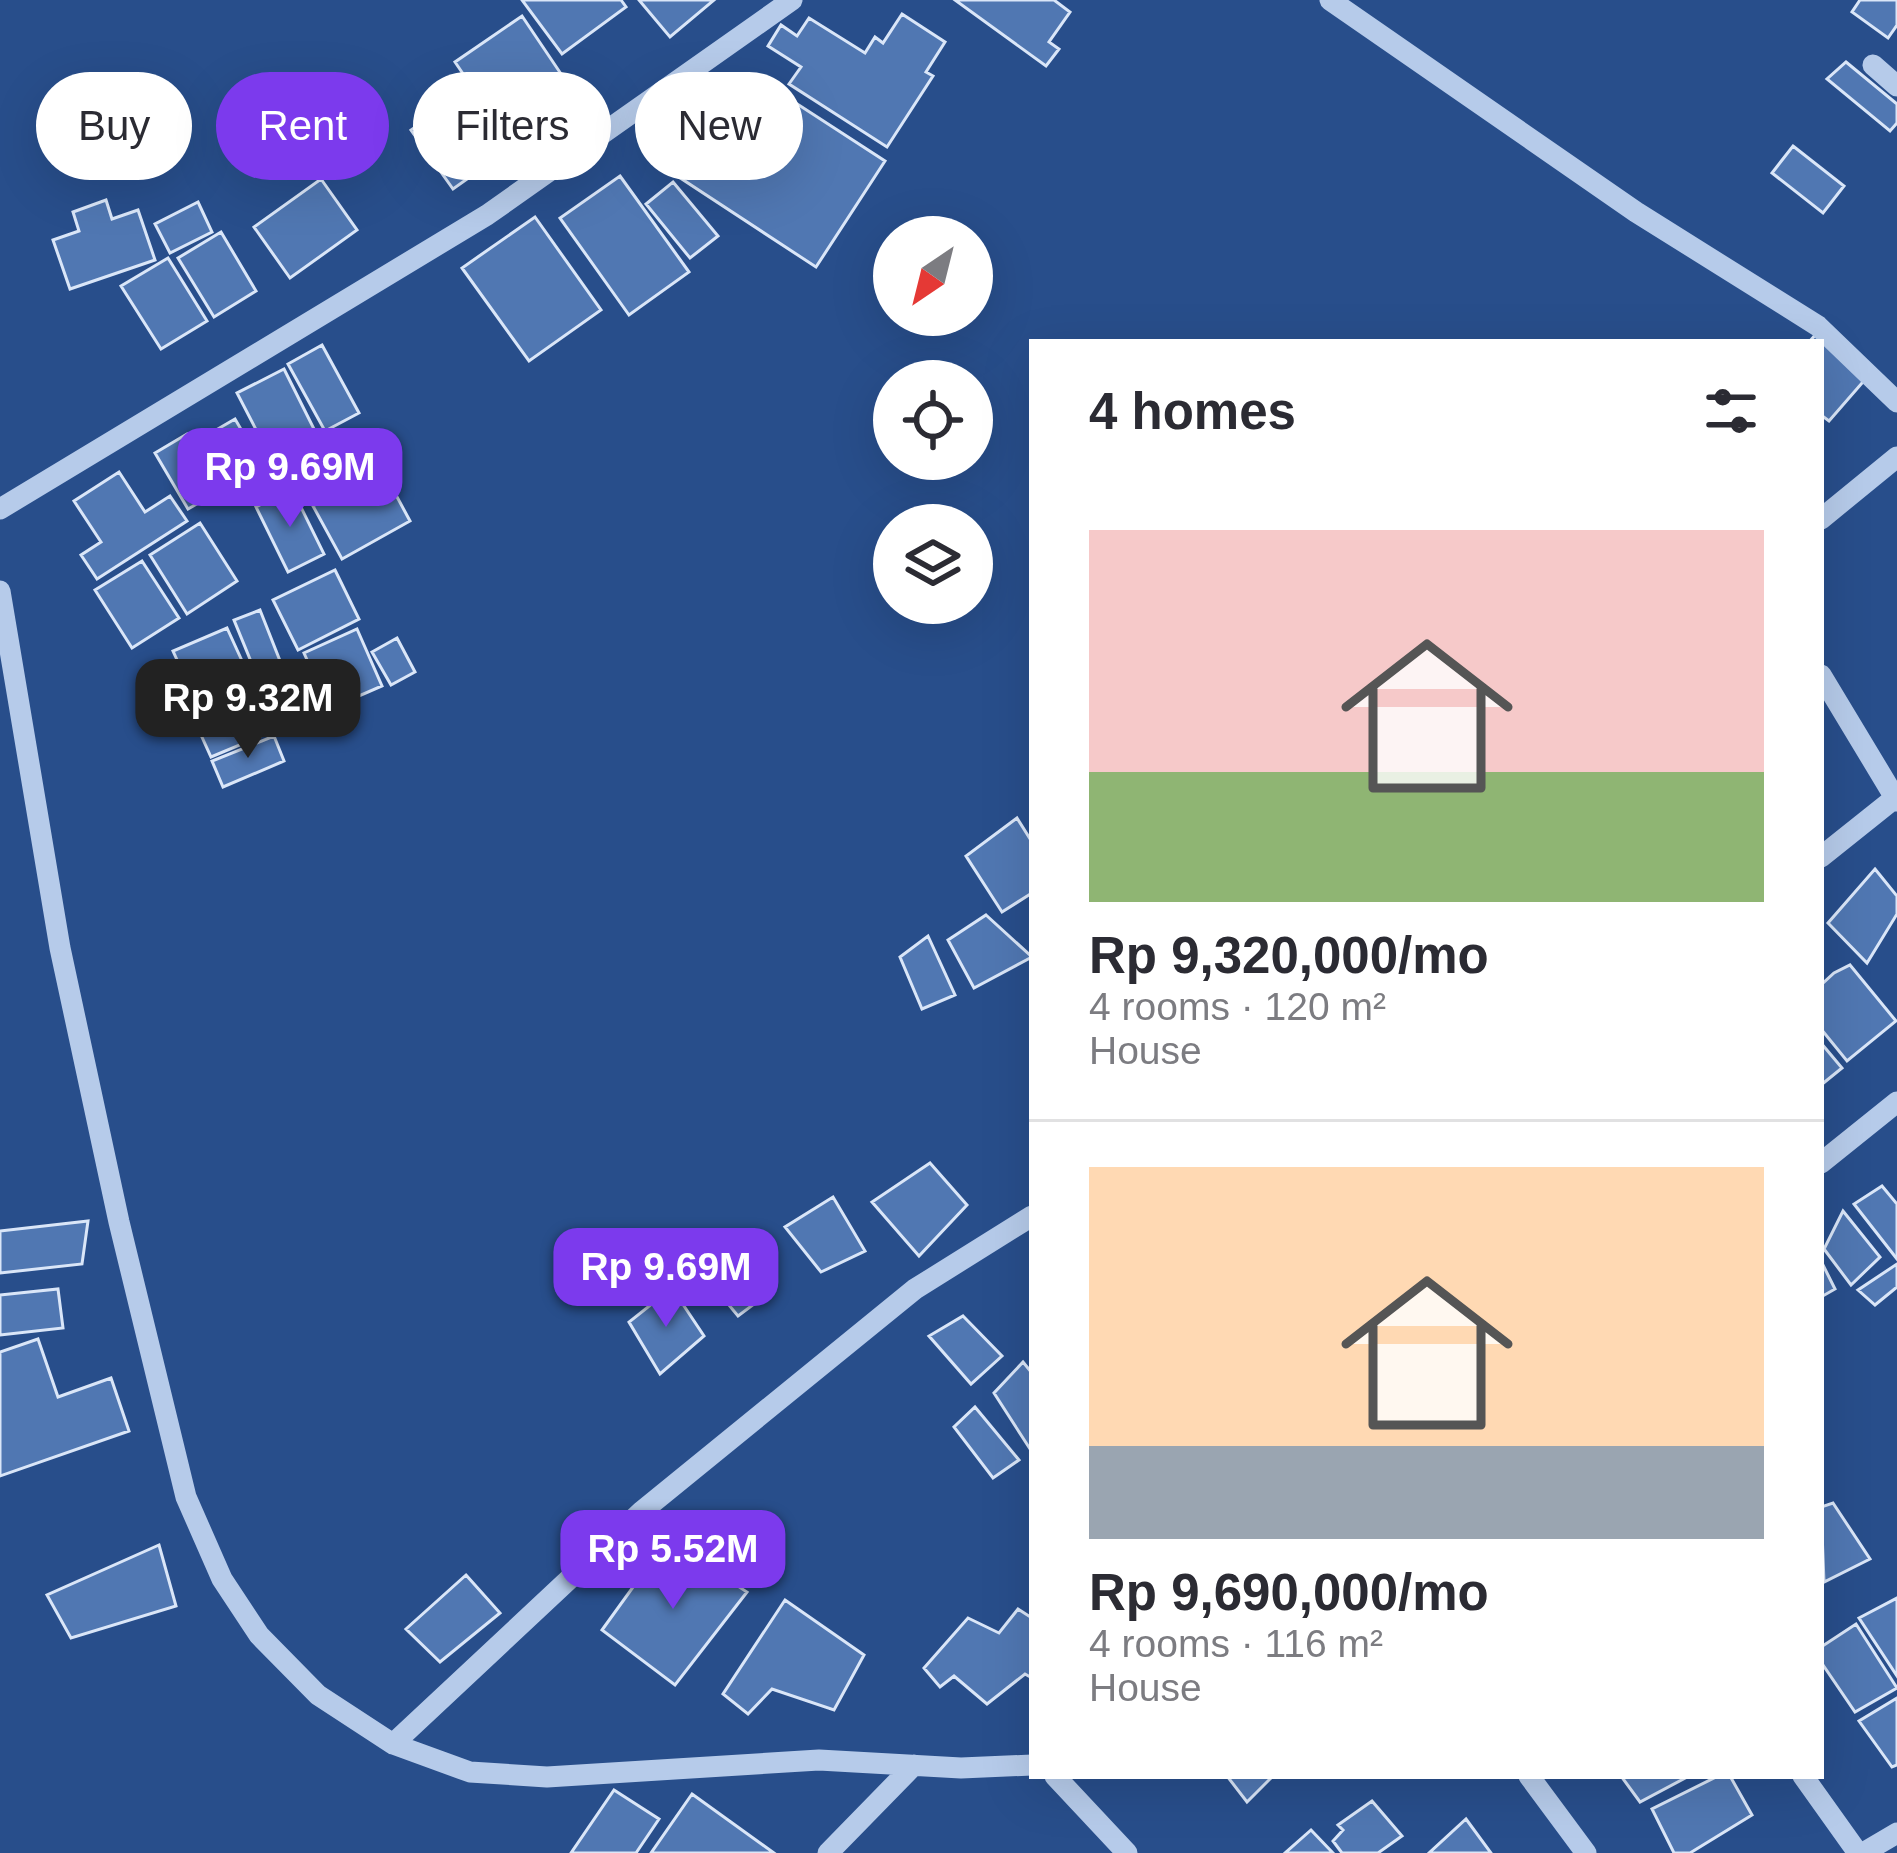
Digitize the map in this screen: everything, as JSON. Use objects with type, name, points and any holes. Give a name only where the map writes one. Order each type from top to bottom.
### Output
[{"type":"street","points":[[0,509],[487,215],[792,0]]},
{"type":"street","points":[[1330,0],[1619,201],[1818,326],[1897,403]]},
{"type":"street","points":[[1874,65],[1897,86]]},
{"type":"street","points":[[1802,339],[1818,326]]},
{"type":"street","points":[[1824,517],[1897,457]]},
{"type":"street","points":[[0,591],[60,948],[119,1222],[186,1497],[222,1579],[259,1635],[319,1695],[394,1744],[470,1772],[547,1777],[819,1760],[1029,1766]]},
{"type":"street","points":[[1824,680],[1896,799],[1824,855]]},
{"type":"street","points":[[1824,1161],[1897,1102]]},
{"type":"street","points":[[394,1744],[641,1512],[915,1289],[1029,1218]]},
{"type":"street","points":[[828,1853],[914,1765]]},
{"type":"street","points":[[1058,1779],[1127,1853]]},
{"type":"street","points":[[1531,1779],[1586,1853]]},
{"type":"street","points":[[1805,1779],[1860,1853],[1897,1833]]},
{"type":"building","points":[[522,0],[621,0],[626,7],[562,54]]},
{"type":"building","points":[[639,0],[714,0],[670,37]]},
{"type":"building","points":[[955,0],[1054,0],[1070,12],[1049,42],[1059,49],[1046,66]]},
{"type":"building","points":[[1860,0],[1897,0],[1897,25],[1888,38],[1852,12]]},
{"type":"building","points":[[902,14],[945,42],[926,72],[933,76],[887,147],[803,93],[803,72],[797,72],[801,67],[768,46],[781,25],[797,36],[809,18],[865,53],[875,37],[883,43]]},
{"type":"building","points":[[522,16],[560,72],[462,72],[455,62]]},
{"type":"building","points":[[1846,62],[1897,104],[1897,123],[1890,131],[1827,79]]},
{"type":"building","points":[[803,108],[885,161],[816,267],[683,180],[803,180]]},
{"type":"building","points":[[1793,146],[1844,186],[1823,213],[1772,173]]},
{"type":"building","points":[[620,176],[689,272],[629,315],[560,218]]},
{"type":"building","points":[[322,180],[357,230],[290,278],[254,227]]},
{"type":"building","points":[[673,182],[718,236],[690,258],[646,204]]},
{"type":"building","points":[[106,200],[112,219],[138,210],[155,260],[70,289],[53,240],[79,231],[73,212]]},
{"type":"building","points":[[198,202],[212,232],[170,253],[155,224]]},
{"type":"building","points":[[535,217],[601,310],[529,361],[462,268]]},
{"type":"building","points":[[221,232],[256,291],[214,317],[178,258]]},
{"type":"building","points":[[168,258],[207,321],[161,349],[121,286]]},
{"type":"building","points":[[1817,333],[1869,375],[1829,421],[1824,417],[1824,339],[1812,339]]},
{"type":"building","points":[[322,345],[359,413],[325,431],[288,364]]},
{"type":"building","points":[[284,369],[324,449],[278,472],[237,393]]},
{"type":"building","points":[[235,419],[263,467],[232,485],[204,437]]},
{"type":"building","points":[[187,434],[221,490],[188,509],[155,453]]},
{"type":"building","points":[[382,469],[410,521],[342,559],[313,506]]},
{"type":"building","points":[[119,472],[145,512],[170,496],[187,521],[97,579],[81,555],[101,542],[74,501]]},
{"type":"building","points":[[292,489],[324,554],[288,572],[256,507]]},
{"type":"building","points":[[200,523],[237,581],[187,614],[150,555]]},
{"type":"building","points":[[142,561],[179,618],[132,648],[95,590]]},
{"type":"building","points":[[335,570],[359,619],[298,650],[273,600]]},
{"type":"building","points":[[260,610],[284,671],[259,681],[234,620]]},
{"type":"building","points":[[227,628],[248,674],[194,697],[173,651]]},
{"type":"building","points":[[357,629],[382,686],[329,709],[304,653]]},
{"type":"building","points":[[397,638],[415,672],[391,685],[372,652]]},
{"type":"building","points":[[257,687],[275,730],[211,757],[192,715]]},
{"type":"building","points":[[274,736],[284,761],[223,787],[212,761]]},
{"type":"building","points":[[1017,818],[1029,837],[1029,895],[1002,912],[966,856]]},
{"type":"building","points":[[1875,869],[1897,896],[1897,914],[1867,963],[1828,923]]},
{"type":"building","points":[[986,915],[1029,959],[974,988],[948,940]]},
{"type":"building","points":[[928,936],[955,995],[922,1009],[900,957]]},
{"type":"building","points":[[1850,965],[1896,1021],[1847,1061],[1824,1033],[1824,982]]},
{"type":"building","points":[[1824,1047],[1842,1068],[1824,1083]]},
{"type":"building","points":[[930,1163],[967,1205],[919,1256],[872,1202]]},
{"type":"building","points":[[1882,1186],[1897,1204],[1897,1259],[1854,1204]]},
{"type":"building","points":[[833,1197],[865,1251],[821,1272],[785,1227]]},
{"type":"building","points":[[1843,1211],[1880,1257],[1851,1285],[1824,1249]]},
{"type":"building","points":[[88,1221],[82,1264],[0,1273],[0,1231]]},
{"type":"building","points":[[735,1234],[769,1293],[738,1316],[700,1270]]},
{"type":"building","points":[[1897,1264],[1897,1287],[1875,1305],[1858,1290]]},
{"type":"building","points":[[1824,1267],[1835,1289],[1824,1295]]},
{"type":"building","points":[[672,1288],[704,1336],[660,1374],[629,1322]]},
{"type":"building","points":[[58,1289],[63,1328],[0,1335],[0,1295]]},
{"type":"building","points":[[963,1316],[1002,1356],[971,1384],[929,1336]]},
{"type":"building","points":[[38,1339],[58,1397],[111,1378],[129,1431],[0,1476],[0,1352]]},
{"type":"building","points":[[1023,1362],[1029,1369],[1029,1447],[994,1393]]},
{"type":"building","points":[[975,1407],[1019,1460],[993,1478],[954,1427]]},
{"type":"building","points":[[1833,1503],[1870,1559],[1824,1582],[1824,1506]]},
{"type":"building","points":[[667,1540],[747,1592],[675,1685],[602,1630]]},
{"type":"building","points":[[159,1545],[176,1606],[71,1638],[47,1595]]},
{"type":"building","points":[[466,1575],[500,1613],[440,1662],[406,1629]]},
{"type":"building","points":[[1897,1598],[1897,1676],[1859,1618]]},
{"type":"building","points":[[785,1600],[864,1655],[834,1710],[772,1689],[748,1714],[723,1694]]},
{"type":"building","points":[[1018,1609],[1029,1616],[1029,1676],[1025,1674],[987,1704],[954,1676],[940,1687],[924,1668],[968,1618],[999,1633]]},
{"type":"building","points":[[1856,1624],[1897,1688],[1855,1712],[1824,1666],[1824,1645]]},
{"type":"building","points":[[1897,1698],[1897,1765],[1892,1767],[1859,1721]]},
{"type":"building","points":[[1229,1779],[1270,1779],[1247,1802]]},
{"type":"building","points":[[1623,1779],[1683,1779],[1640,1802]]},
{"type":"building","points":[[1712,1779],[1732,1779],[1752,1815],[1690,1853],[1674,1853],[1652,1809]]},
{"type":"building","points":[[614,1790],[659,1819],[636,1853],[571,1853]]},
{"type":"building","points":[[692,1794],[774,1853],[651,1853]]},
{"type":"building","points":[[1372,1801],[1402,1836],[1378,1853],[1342,1853],[1333,1841],[1343,1830],[1338,1825]]},
{"type":"building","points":[[1466,1819],[1491,1853],[1429,1853]]},
{"type":"building","points":[[1311,1830],[1333,1853],[1285,1853]]}]
